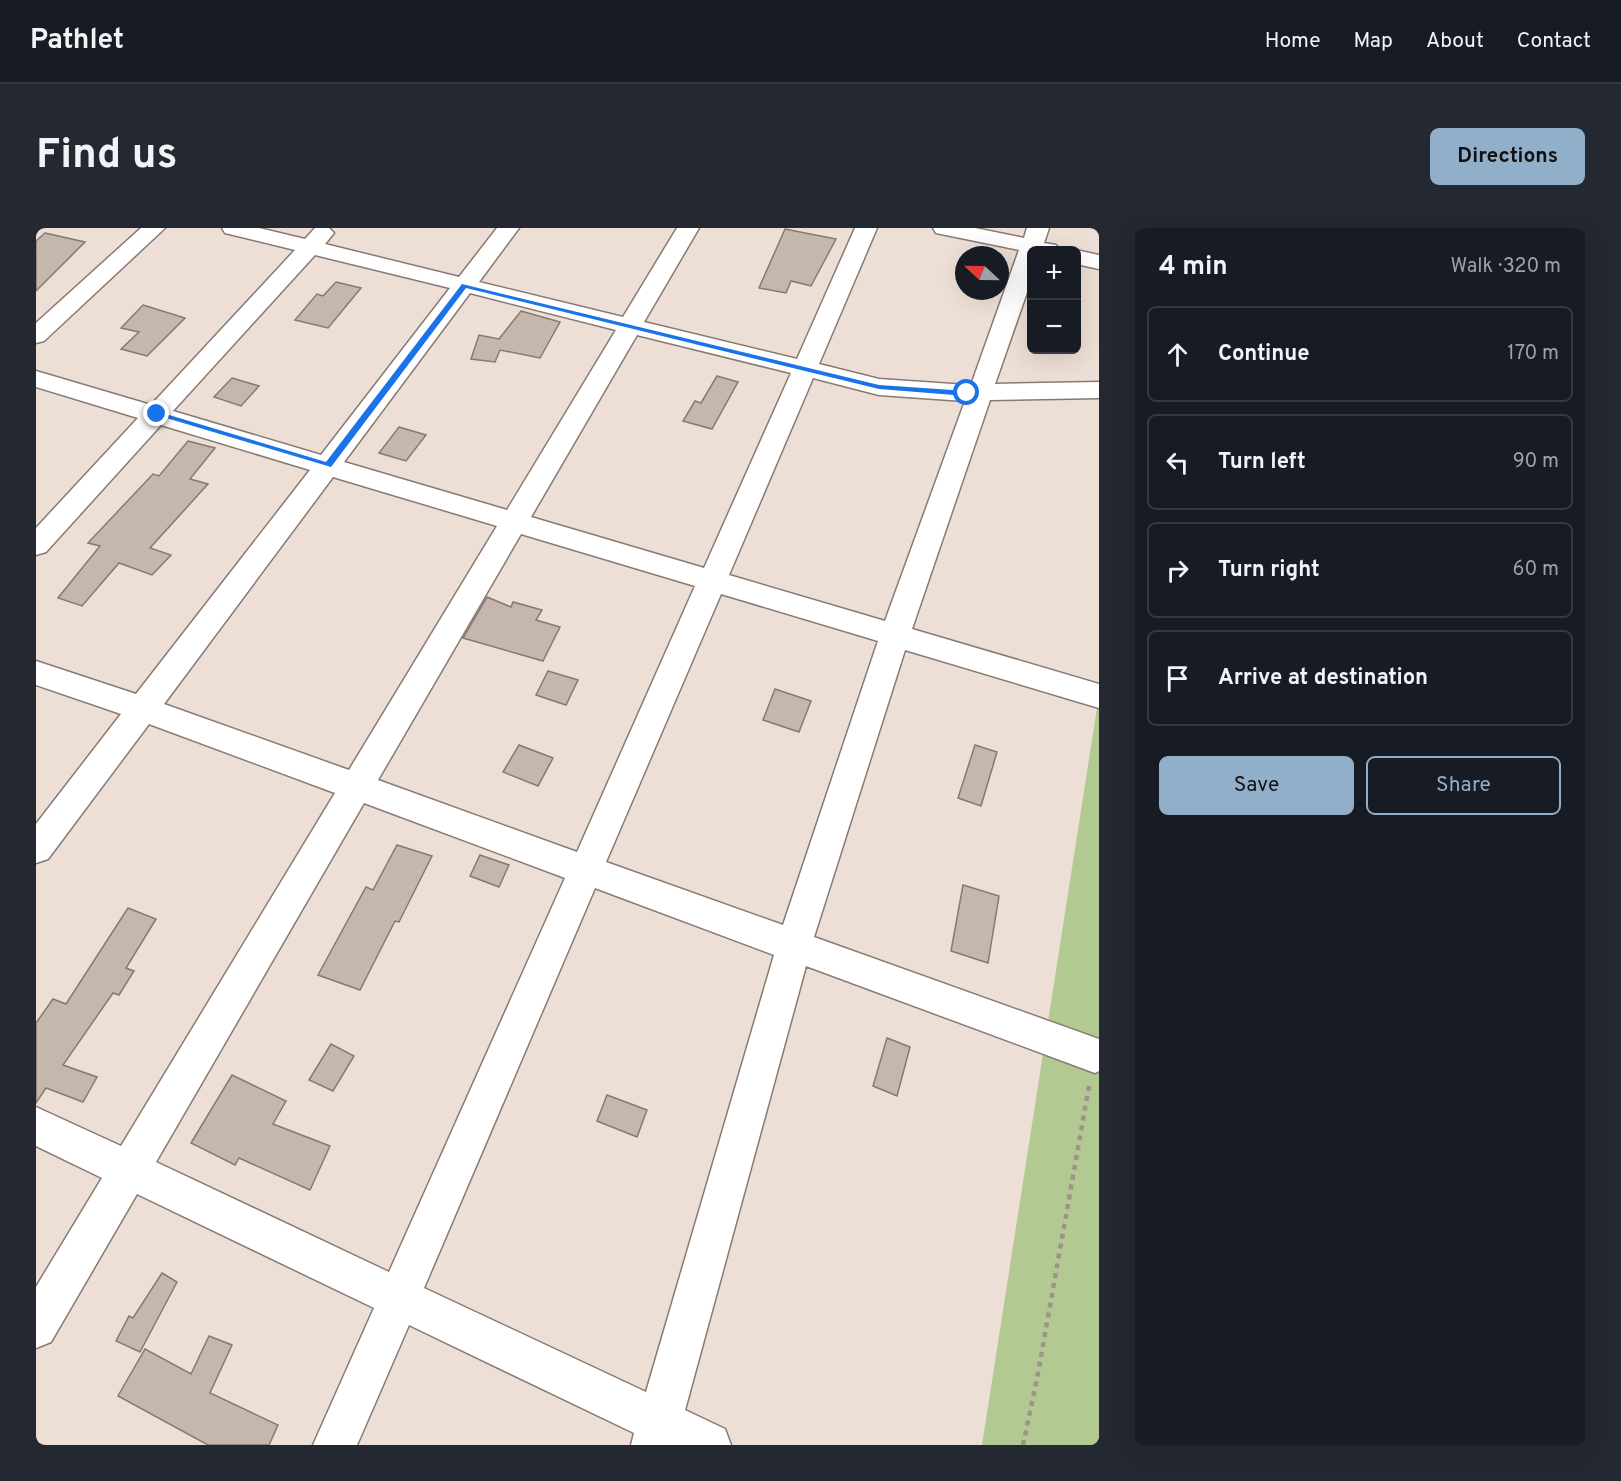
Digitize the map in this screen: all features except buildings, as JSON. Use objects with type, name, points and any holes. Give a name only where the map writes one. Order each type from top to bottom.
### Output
[{"type":"street","points":[[36,336],[154,228]]},
{"type":"street","points":[[233,228],[879,387],[981,393],[1099,390]]},
{"type":"street","points":[[36,545],[327,228]]},
{"type":"street","points":[[36,849],[508,228]]},
{"type":"street","points":[[36,1327],[688,228]]},
{"type":"street","points":[[335,1445],[866,228]]},
{"type":"street","points":[[657,1433],[794,946],[895,635],[981,393],[1039,242],[944,228]]},
{"type":"street","points":[[1081,258],[1099,262]]},
{"type":"street","points":[[36,379],[1099,696]]},
{"type":"street","points":[[36,673],[143,709],[1095,1055]]},
{"type":"street","points":[[36,1126],[401,1298],[657,1433],[709,1445]]},
{"type":"path","points":[[1023,1445],[1095,1055]]},
{"type":"green space","points":[[1099,695],[1099,1445],[982,1445]]},
{"type":"route","points":[[157,414],[328,465],[464,286],[879,387],[967,393]]}]
